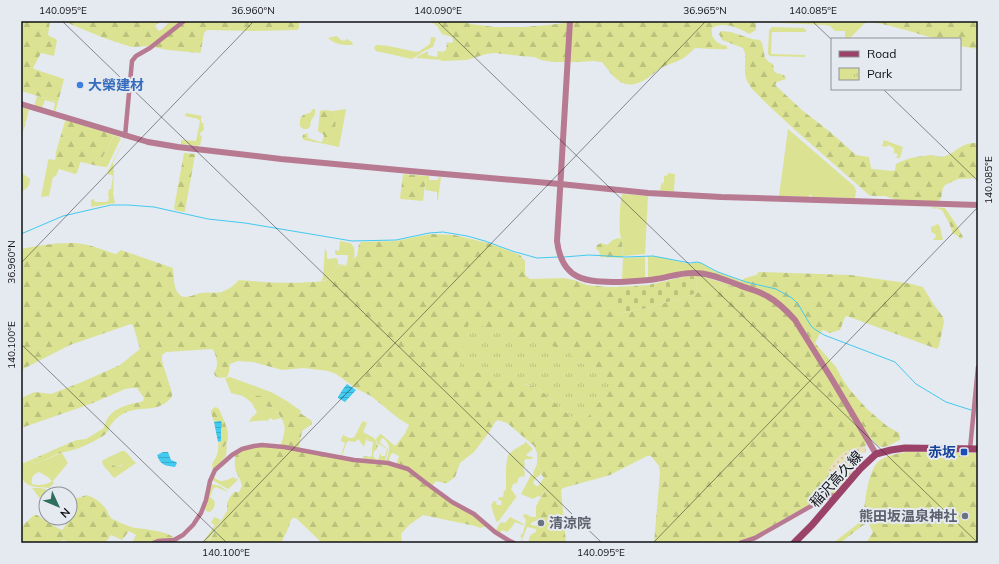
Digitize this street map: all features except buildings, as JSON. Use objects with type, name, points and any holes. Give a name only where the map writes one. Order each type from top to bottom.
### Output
[{"type":"main road","name":"稲沢高久線","points":[[794,543],[876,454],[905,448],[978,449]]},
{"type":"street","points":[[125,136],[132,61],[136,56],[150,48],[184,21]]},
{"type":"street","points":[[570,21],[557,242],[563,263],[573,274],[584,279],[604,282],[647,281],[688,273],[703,273],[767,296],[783,307],[795,320],[834,381],[876,454]]},
{"type":"street","points":[[21,104],[148,142],[281,159],[560,184],[627,192],[978,205]]},
{"type":"street","points":[[970,449],[978,367]]},
{"type":"street","points":[[153,543],[158,541],[174,540],[183,535],[193,525],[201,513],[206,500],[210,481],[215,470],[232,455],[242,449],[262,445],[284,447],[354,460],[388,463],[408,469],[426,484],[452,502],[474,514],[495,532],[514,543]]},
{"type":"street","points":[[740,543],[755,538],[830,496],[838,495]]},
{"type":"green space","points":[[21,21],[50,21],[48,35],[57,40],[54,56],[41,53],[33,68],[64,79],[58,102],[21,91]]},
{"type":"green space","points":[[63,21],[161,21],[155,26],[159,31],[170,21],[299,21],[299,28],[297,30],[254,31],[207,30],[204,33],[200,53],[168,50],[149,46],[131,47],[104,38]]},
{"type":"green space","points":[[431,21],[459,21],[495,27],[523,27],[582,21],[756,21],[756,30],[749,34],[726,25],[712,28],[713,38],[720,44],[727,46],[727,49],[695,48],[684,58],[661,68],[648,78],[633,84],[627,84],[616,79],[602,62],[553,62],[534,57],[495,53],[486,54],[467,60],[442,61],[443,52],[446,50],[447,42],[453,42],[453,39],[452,37],[442,34],[437,26]]},
{"type":"green space","points":[[877,21],[882,24],[869,22],[865,23],[850,38],[845,38],[845,31],[835,31],[830,26],[825,25],[756,22]]},
{"type":"green space","points":[[877,21],[978,21],[978,49],[961,46],[961,38],[933,38],[882,24]]},
{"type":"green space","points":[[772,27],[804,28],[806,32],[772,32],[771,54],[805,55],[805,57],[770,56],[768,54],[769,30]]},
{"type":"green space","points":[[721,31],[731,32],[760,40],[765,58],[773,64],[774,71],[776,73],[784,75],[786,79],[777,82],[775,85],[803,111],[829,131],[856,155],[869,157],[872,169],[893,171],[895,170],[896,164],[906,160],[931,155],[943,157],[967,144],[976,143],[978,152],[978,178],[958,179],[945,185],[939,201],[899,201],[885,196],[869,195],[794,129],[752,89],[745,74],[745,53],[743,48],[722,40],[719,34]]},
{"type":"green space","points":[[336,36],[344,41],[347,39],[352,42],[353,45],[343,45],[328,38]]},
{"type":"green space","points":[[431,37],[436,38],[433,47],[412,59],[376,51],[374,48],[376,45],[381,45],[418,52],[430,44]]},
{"type":"green space","points":[[428,51],[428,55],[437,57],[438,51],[443,52],[441,60],[416,58]]},
{"type":"green space","points":[[37,96],[58,102],[55,113],[53,112],[55,103],[45,100],[42,108],[34,106]]},
{"type":"green space","points":[[21,107],[29,110],[21,139]]},
{"type":"green space","points":[[313,109],[315,109],[315,114],[311,121],[310,127],[303,129],[300,126],[301,118],[303,115],[310,113]]},
{"type":"green space","points":[[345,109],[339,147],[325,144],[335,127],[336,114],[333,111]]},
{"type":"green space","points":[[320,111],[333,111],[336,114],[335,127],[331,137],[325,144],[304,140],[302,138],[303,135],[307,133],[308,138],[322,142],[324,136],[318,130]]},
{"type":"green space","points":[[186,113],[202,116],[201,122],[204,124],[204,130],[200,133],[202,136],[200,145],[198,146],[181,144],[181,140],[196,141],[200,121],[198,119],[185,116]]},
{"type":"green space","points":[[67,120],[114,135],[98,166],[81,162],[77,173],[75,174],[59,169],[55,162],[56,152],[65,121]]},
{"type":"green space","points":[[788,129],[854,186],[856,191],[855,198],[812,197],[812,195],[809,195],[809,197],[779,196]]},
{"type":"green space","points":[[114,135],[121,138],[107,167],[98,166]]},
{"type":"green space","points":[[125,138],[113,163],[114,172],[113,193],[115,203],[91,207],[91,200],[94,199],[95,202],[108,201],[109,189],[111,189],[113,176],[108,174],[108,171]]},
{"type":"green space","points":[[884,140],[903,147],[900,158],[896,158],[898,154],[894,153],[894,148],[888,145],[886,147],[882,146]]},
{"type":"green space","points":[[184,153],[195,155],[184,212],[175,210],[174,208]]},
{"type":"green space","points":[[49,159],[55,160],[59,169],[56,176],[53,177],[49,196],[41,197],[48,161]]},
{"type":"green space","points":[[21,171],[30,179],[30,183],[23,191],[22,199],[21,199]]},
{"type":"green space","points":[[668,173],[675,174],[674,191],[660,191],[661,184],[664,182],[664,176],[668,175]]},
{"type":"green space","points":[[404,174],[426,176],[423,201],[400,198]]},
{"type":"green space","points":[[426,176],[429,176],[429,180],[438,180],[439,177],[441,177],[438,200],[437,192],[425,190]]},
{"type":"green space","points":[[622,194],[648,196],[645,254],[623,256],[620,225]]},
{"type":"green space","points":[[932,207],[945,208],[963,237],[961,239],[957,235],[953,234],[942,210],[937,208],[933,209]]},
{"type":"green space","points":[[938,224],[943,240],[933,240],[936,236],[931,232],[931,227]]},
{"type":"green space","points":[[431,234],[454,235],[488,243],[520,255],[525,261],[525,275],[530,279],[563,278],[587,285],[617,287],[617,311],[619,314],[651,307],[716,287],[734,286],[745,278],[756,275],[759,272],[850,275],[907,283],[923,287],[943,317],[944,322],[937,349],[847,316],[845,317],[840,330],[830,333],[823,330],[815,343],[836,367],[850,390],[867,409],[887,426],[899,433],[900,440],[888,446],[881,447],[871,438],[865,440],[866,446],[848,450],[836,460],[828,471],[839,489],[835,493],[794,513],[748,540],[732,543],[654,543],[660,473],[659,466],[651,456],[647,456],[610,475],[563,488],[561,490],[566,543],[528,543],[530,536],[535,533],[537,527],[545,525],[545,520],[536,517],[536,507],[546,489],[547,483],[537,464],[537,453],[534,446],[507,423],[498,420],[474,452],[460,463],[455,477],[447,483],[436,481],[430,488],[473,515],[485,526],[484,527],[480,528],[423,515],[409,525],[401,534],[402,543],[322,543],[296,518],[293,518],[281,543],[208,543],[227,511],[227,503],[230,497],[234,492],[239,492],[242,486],[235,469],[235,456],[242,450],[254,447],[275,447],[281,444],[283,438],[285,429],[281,418],[275,409],[266,406],[262,407],[255,403],[253,399],[256,396],[262,396],[277,401],[312,421],[312,424],[302,431],[299,446],[302,451],[396,465],[400,453],[396,451],[395,446],[404,435],[409,425],[371,396],[357,389],[336,374],[328,371],[304,368],[282,370],[253,362],[238,361],[230,364],[227,377],[219,378],[215,376],[214,373],[217,367],[217,362],[212,349],[166,352],[162,355],[162,361],[172,393],[172,396],[168,401],[157,407],[133,410],[125,413],[110,426],[106,434],[94,441],[35,464],[32,462],[31,460],[69,443],[86,439],[104,428],[107,419],[112,413],[130,404],[143,401],[144,398],[137,388],[125,389],[93,403],[21,428],[21,398],[35,392],[51,394],[82,382],[120,365],[140,349],[133,325],[131,324],[70,345],[21,370],[21,249],[72,243],[88,245],[116,254],[121,250],[173,268],[176,290],[180,295],[185,297],[204,293],[217,293],[231,287],[239,280],[283,283],[324,281],[331,278],[337,267],[348,265],[357,256],[359,244],[361,242],[395,241]],"holes":[[[575,361],[595,367],[575,420],[537,387],[523,384]]]},
{"type":"green space","points":[[618,238],[622,240],[623,258],[600,257],[599,251],[596,249],[597,245],[601,243],[607,245]]},
{"type":"green space","points":[[340,241],[350,243],[354,247],[355,253],[351,263],[346,265],[348,256],[336,255],[335,250],[339,251]]},
{"type":"green space","points":[[325,248],[328,259],[336,258],[338,260],[338,264],[346,265],[339,265],[331,278],[321,281],[323,277]]},
{"type":"green space","points":[[648,256],[661,257],[689,264],[698,262],[712,270],[741,281],[739,282],[713,273],[648,279]]},
{"type":"green space","points":[[645,257],[645,279],[622,279],[623,258]]},
{"type":"green space","points":[[688,276],[696,276],[697,293],[651,307],[619,314],[617,311],[617,287],[648,285]]},
{"type":"green space","points":[[696,276],[734,286],[716,287],[697,293]]},
{"type":"green space","points":[[469,322],[569,351],[575,361],[595,367],[607,377],[610,388],[588,417],[575,420],[537,387],[459,368]]},
{"type":"green space","points":[[230,377],[271,392],[301,411],[300,413],[280,402],[260,396],[266,406],[275,409],[281,418],[273,420],[271,418],[268,421],[249,422],[257,413],[252,403],[243,396],[231,393],[225,378]]},
{"type":"green space","points":[[216,407],[219,409],[228,433],[227,443],[224,447],[218,442],[221,441],[222,427],[219,421],[214,422],[211,412],[212,409]]},
{"type":"green space","points":[[363,421],[367,423],[363,432],[374,438],[368,438],[364,447],[358,439],[355,442],[348,441],[341,456],[345,443],[341,441],[343,435],[353,438]]},
{"type":"green space","points":[[380,434],[395,446],[396,451],[400,453],[399,456],[393,453],[391,454],[389,459],[390,462],[386,461],[389,446],[383,438],[381,439],[380,443],[388,449],[385,461],[378,460],[381,453],[381,456],[385,456],[387,449],[379,444],[377,445],[376,439]]},
{"type":"green space","points":[[369,438],[374,438],[378,447],[374,451],[373,456],[375,460],[363,459],[363,456],[372,456],[373,442],[366,440]]},
{"type":"green space","points":[[525,441],[533,449],[526,455],[533,457],[532,459],[526,459],[524,461],[524,477],[521,476],[517,484],[513,484],[511,489],[517,496],[498,522],[496,521],[491,505],[495,501],[497,502],[497,505],[501,505],[502,501],[498,498],[503,497],[504,491],[506,490],[506,471],[509,454],[525,443]]},
{"type":"green space","points":[[218,443],[224,447],[227,445],[226,456],[213,470],[212,464],[218,452]]},
{"type":"green space","points":[[125,451],[134,461],[129,461],[116,467],[105,459]]},
{"type":"green space","points":[[906,452],[978,453],[978,543],[866,543],[873,532],[868,523],[840,543],[833,543],[864,518],[867,488],[875,465],[885,457]]},
{"type":"green space","points":[[62,453],[68,463],[53,481],[54,483],[51,486],[38,487],[27,484],[22,478],[21,464],[31,460],[35,464]],"holes":[[[39,472],[52,481],[40,485],[32,484],[33,476]]]},
{"type":"green space","points":[[105,459],[116,467],[121,466],[128,460],[136,463],[114,478],[103,465],[102,461]]},
{"type":"green space","points":[[537,464],[541,474],[533,483],[538,486],[544,478],[548,485],[541,497],[538,496],[533,499],[521,494],[531,475],[534,475],[533,473]]},
{"type":"green space","points":[[215,475],[214,477],[216,479],[221,481],[234,477],[235,479],[238,478],[236,482],[228,489],[212,480]]},
{"type":"green space","points":[[211,484],[220,486],[228,492],[216,487],[213,489],[210,497],[214,500],[215,504],[214,508],[210,512],[206,511],[205,509]]},
{"type":"green space","points":[[32,488],[38,488],[38,496]]},
{"type":"green space","points":[[86,495],[92,497],[100,502],[110,517],[125,525],[154,530],[171,536],[181,543],[134,543],[133,541],[136,535],[129,531],[122,540],[111,535],[105,543],[70,543],[64,540],[55,543],[21,543],[21,527],[34,515],[38,516],[38,526],[54,526],[62,530],[65,526],[78,526],[78,498]]},
{"type":"green space","points":[[524,514],[539,519],[531,523],[531,525],[539,526],[536,529],[527,527],[520,543],[522,538],[520,536],[523,533],[526,520],[523,516]]},
{"type":"green space","points":[[214,517],[221,520],[207,543],[204,541],[215,525],[211,523]]},
{"type":"green space","points":[[510,517],[524,524],[515,522],[507,532],[502,530],[499,534],[496,530],[498,526],[501,522],[505,523]]},
{"type":"sand","points":[[866,446],[866,453],[855,453],[853,456],[861,464],[853,471],[839,489],[830,477],[828,471],[844,452],[853,448]]},
{"type":"water","points":[[347,384],[356,390],[345,402],[338,397]]},
{"type":"water","points":[[221,421],[221,441],[218,442],[214,422]]},
{"type":"water","points":[[163,452],[168,452],[171,460],[177,463],[175,467],[166,465],[160,461],[157,455]]},
{"type":"waterway","points":[[21,234],[63,216],[111,205],[128,205],[154,207],[208,219],[245,223],[352,241],[396,240],[429,233],[443,232],[467,236],[537,258],[558,257]]},
{"type":"waterway","points":[[564,257],[589,255],[626,257],[653,256],[690,263],[697,262],[718,272],[746,282],[776,289],[792,298],[798,304],[811,326],[824,335],[895,362],[916,384],[946,402],[971,410]]},
{"type":"place","name":"大榮建材","points":[[80,85]]},
{"type":"place","name":"赤坂","points":[[964,452]]},
{"type":"place","name":"熊田坂温泉神社","points":[[965,516]]},
{"type":"place","name":"清涼院","points":[[541,523]]}]
